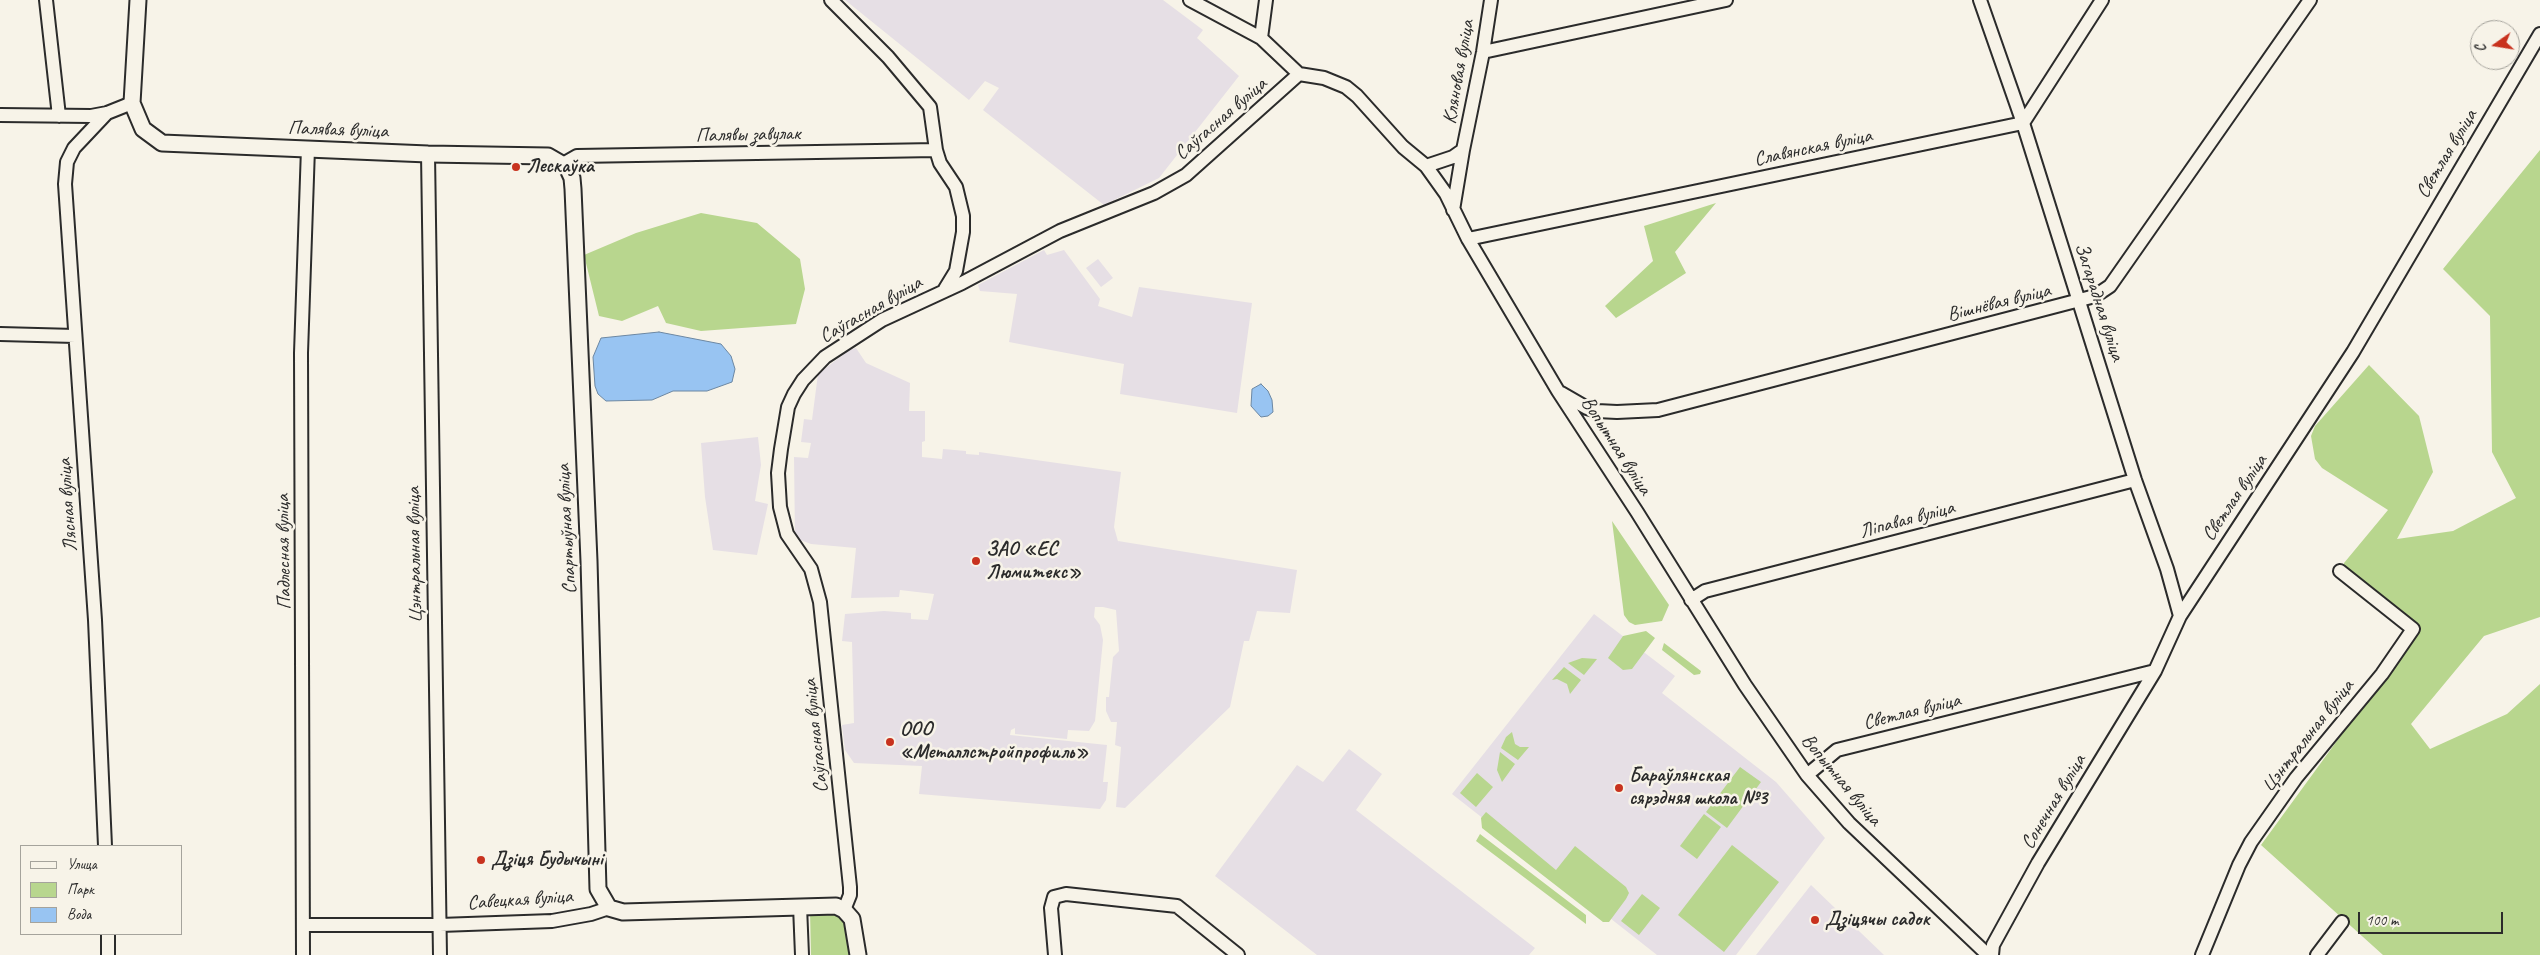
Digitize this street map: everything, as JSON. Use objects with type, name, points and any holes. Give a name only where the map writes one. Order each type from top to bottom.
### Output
[{"type":"main road","points":[[132,103],[138,0]]},
{"type":"main road","name":"Палявая вуліца","points":[[132,103],[137,119],[143,129],[162,143],[428,154],[548,156],[563,164]]},
{"type":"main road","name":"Спартыўная вуліца","points":[[563,164],[572,178],[573,189],[589,561],[595,849],[598,889],[602,900],[609,908]]},
{"type":"main road","name":"Савецкая вуліца","points":[[609,908],[623,912],[836,906],[848,915]]},
{"type":"main road","points":[[848,915],[858,955]]},
{"type":"street","points":[[46,0],[59,116]]},
{"type":"street","points":[[831,0],[888,57],[930,107],[936,150],[940,163],[956,187],[963,216],[963,232],[956,272],[945,289]]},
{"type":"street","points":[[1190,0],[1262,38],[1299,74]]},
{"type":"street","points":[[1262,38],[1266,0]]},
{"type":"street","name":"Кляновая вуліца","points":[[1452,210],[1483,52],[1491,0]]},
{"type":"street","points":[[1483,52],[1726,0]]},
{"type":"street","name":"Загарадная вуліца","points":[[1980,0],[2080,302],[2135,480],[2170,576],[2180,616]]},
{"type":"street","points":[[2022,123],[2102,0]]},
{"type":"street","name":"Вішнёвая вуліца","points":[[1558,391],[1576,403],[1597,410],[1617,412],[1658,410],[2080,302],[2095,296],[2110,286],[2310,0]]},
{"type":"street","name":"Светлая вуліца","points":[[1808,775],[1837,750],[2155,671],[2180,616],[2353,352],[2540,34]]},
{"type":"street","name":"Вопытная вуліца","points":[[1299,74],[1324,78],[1346,87],[1357,96],[1403,147],[1426,166],[1441,186],[1468,240],[1558,391],[1637,512],[1691,600],[1808,775],[1849,823],[1990,955]]},
{"type":"street","name":"Саўгасная вуліца","points":[[848,915],[850,886],[820,602],[811,569],[787,534],[780,506],[778,473],[785,423],[788,407],[802,380],[825,357],[882,320],[945,289],[962,283],[1060,231],[1154,193],[1186,176],[1299,74]]},
{"type":"street","points":[[0,115],[59,116],[108,113],[132,103]]},
{"type":"street","name":"Лясная вуліца","points":[[105,845],[95,620],[65,190],[67,162],[78,142],[108,113]]},
{"type":"street","name":"Славянская вуліца","points":[[1468,240],[2022,123]]},
{"type":"street","name":"Падлесная вуліца","points":[[303,955],[301,353],[308,148]]},
{"type":"street","name":"Палявы завулак","points":[[563,164],[577,156],[936,150]]},
{"type":"street","name":"Кляновая вуліца","points":[[1426,166],[1453,158],[1463,150]]},
{"type":"street","name":"Цэнтральная вуліца","points":[[428,154],[440,955]]},
{"type":"street","points":[[0,334],[75,336]]},
{"type":"street","name":"Ліпавая вуліца","points":[[1691,600],[1705,591],[2135,480]]},
{"type":"street","name":"Цэнтральная вуліца","points":[[2202,955],[2239,865],[2251,842],[2296,778],[2382,674],[2413,629],[2340,571]]},
{"type":"street","name":"Сонечная вуліца","points":[[1990,955],[1993,945],[2038,863],[2155,671]]},
{"type":"street","points":[[1055,955],[1051,908],[1054,897],[1066,894],[1177,906],[1238,955]]},
{"type":"street","points":[[800,906],[802,955]]},
{"type":"street","name":"Савецкая вуліца","points":[[304,925],[440,925],[552,921],[584,916],[609,908]]},
{"type":"street","points":[[2317,955],[2342,922]]},
{"type":"street","points":[[108,935],[108,955]]},
{"type":"shaded area","points":[[845,0],[1163,0],[1203,30],[1197,38],[1239,76],[1159,178],[1104,205],[983,110],[999,88],[985,81],[969,100]]},
{"type":"shaded area","points":[[1044,250],[1047,255],[1064,250],[1100,299],[1098,306],[1132,317],[1139,287],[1252,303],[1237,413],[1120,394],[1124,364],[1009,342],[1017,294],[980,291],[978,285]]},
{"type":"shaded area","points":[[1098,259],[1113,278],[1101,287],[1086,268]]},
{"type":"shaded area","points":[[856,348],[866,363],[910,383],[909,411],[925,411],[925,441],[922,442],[922,457],[942,459],[943,449],[966,451],[966,454],[979,455],[979,452],[1121,472],[1114,527],[1119,545],[1118,541],[1297,570],[1290,613],[1257,611],[1249,641],[1244,641],[1230,707],[1125,808],[1116,807],[1121,747],[1115,745],[1117,722],[1111,722],[1106,711],[1106,697],[1109,697],[1113,657],[1119,651],[1116,610],[1103,607],[1095,607],[1094,617],[1100,625],[1103,640],[1095,721],[1089,731],[1068,730],[1067,739],[1015,734],[1015,728],[1011,730],[1010,735],[1107,745],[1103,782],[1108,782],[1106,800],[1100,809],[919,794],[922,766],[854,763],[845,750],[842,725],[854,723],[852,642],[842,641],[845,614],[884,611],[911,613],[911,619],[928,620],[934,594],[900,590],[899,597],[851,598],[856,548],[811,544],[795,538],[794,457],[808,458],[811,443],[801,442],[804,419],[812,420],[818,374],[849,350]]},
{"type":"shaded area","points":[[758,437],[761,465],[755,501],[768,504],[757,555],[713,550],[705,497],[701,443]]},
{"type":"shaded area","name":"Бараўлянская сярэдняя школа №3","points":[[1594,614],[1675,676],[1662,693],[1776,782],[1825,838],[1736,955],[1657,955],[1452,794]]},
{"type":"shaded area","points":[[1349,749],[1382,774],[1356,810],[1535,948],[1529,955],[1317,955],[1215,876],[1297,765],[1323,782]]},
{"type":"shaded area","name":"Дзіцячы садок","points":[[1811,885],[1884,955],[1756,955]]},
{"type":"green space","points":[[2540,150],[2540,617],[2484,636],[2411,724],[2430,749],[2507,714],[2540,684],[2540,955],[2383,955],[2261,845],[2420,627],[2343,570],[2344,563],[2388,510],[2322,468],[2315,459],[2311,436],[2315,426],[2369,365],[2419,416],[2433,472],[2397,539],[2453,531],[2516,498],[2492,452],[2490,316],[2443,269]]},
{"type":"green space","points":[[1716,203],[1675,252],[1686,273],[1616,318],[1605,306],[1653,261],[1644,226]]},
{"type":"green space","points":[[701,213],[757,223],[800,259],[805,289],[796,324],[701,331],[666,323],[658,306],[622,321],[599,316],[584,255],[636,233]]},
{"type":"green space","points":[[1612,521],[1669,605],[1662,621],[1635,625],[1629,622],[1624,615]]},
{"type":"green space","points":[[1646,631],[1655,638],[1632,669],[1623,670],[1608,658],[1623,636]]},
{"type":"green space","points":[[1664,643],[1701,671],[1700,674],[1694,675],[1662,650]]},
{"type":"green space","points":[[1582,658],[1597,659],[1584,675],[1568,663]]},
{"type":"green space","points":[[1564,667],[1581,680],[1570,694],[1567,684],[1557,679],[1552,680]]},
{"type":"green space","points":[[1512,732],[1515,744],[1520,747],[1529,747],[1518,760],[1501,748],[1506,737]]},
{"type":"green space","points":[[1500,752],[1515,764],[1502,782],[1497,770]]},
{"type":"green space","points":[[1740,767],[1761,782],[1727,828],[1706,812]]},
{"type":"green space","points":[[1477,773],[1493,787],[1476,807],[1460,793]]},
{"type":"green space","points":[[1486,812],[1556,870],[1575,846],[1626,887],[1629,893],[1609,922],[1603,922],[1482,828],[1481,818]]},
{"type":"green space","points":[[1704,814],[1721,827],[1697,859],[1680,846]]},
{"type":"green space","points":[[1480,834],[1586,915],[1586,924],[1476,841]]},
{"type":"green space","points":[[1732,845],[1779,882],[1724,952],[1678,915]]},
{"type":"green space","points":[[1642,894],[1660,908],[1639,935],[1621,921]]},
{"type":"green space","points":[[810,910],[834,914],[843,919],[848,925],[854,955],[811,955]]},
{"type":"water","points":[[659,332],[721,344],[731,356],[735,369],[732,382],[707,391],[673,391],[652,400],[606,401],[598,394],[595,386],[593,357],[601,338]]},
{"type":"water","points":[[1261,384],[1268,391],[1272,400],[1273,412],[1268,416],[1261,417],[1251,406],[1252,389]]},
{"type":"place","name":"Лескаўка","points":[[516,167]]},
{"type":"place","name":"ЗАО «ЕС Люмитекс»","points":[[976,561]]},
{"type":"place","name":"ООО «Металлстройпрофиль»","points":[[890,742]]},
{"type":"place","name":"Бараўлянская сярэдняя школа №3","points":[[1619,788]]},
{"type":"place","name":"Дзіця Будычыні","points":[[481,860]]},
{"type":"place","name":"Дзіцячы садок","points":[[1815,920]]}]
